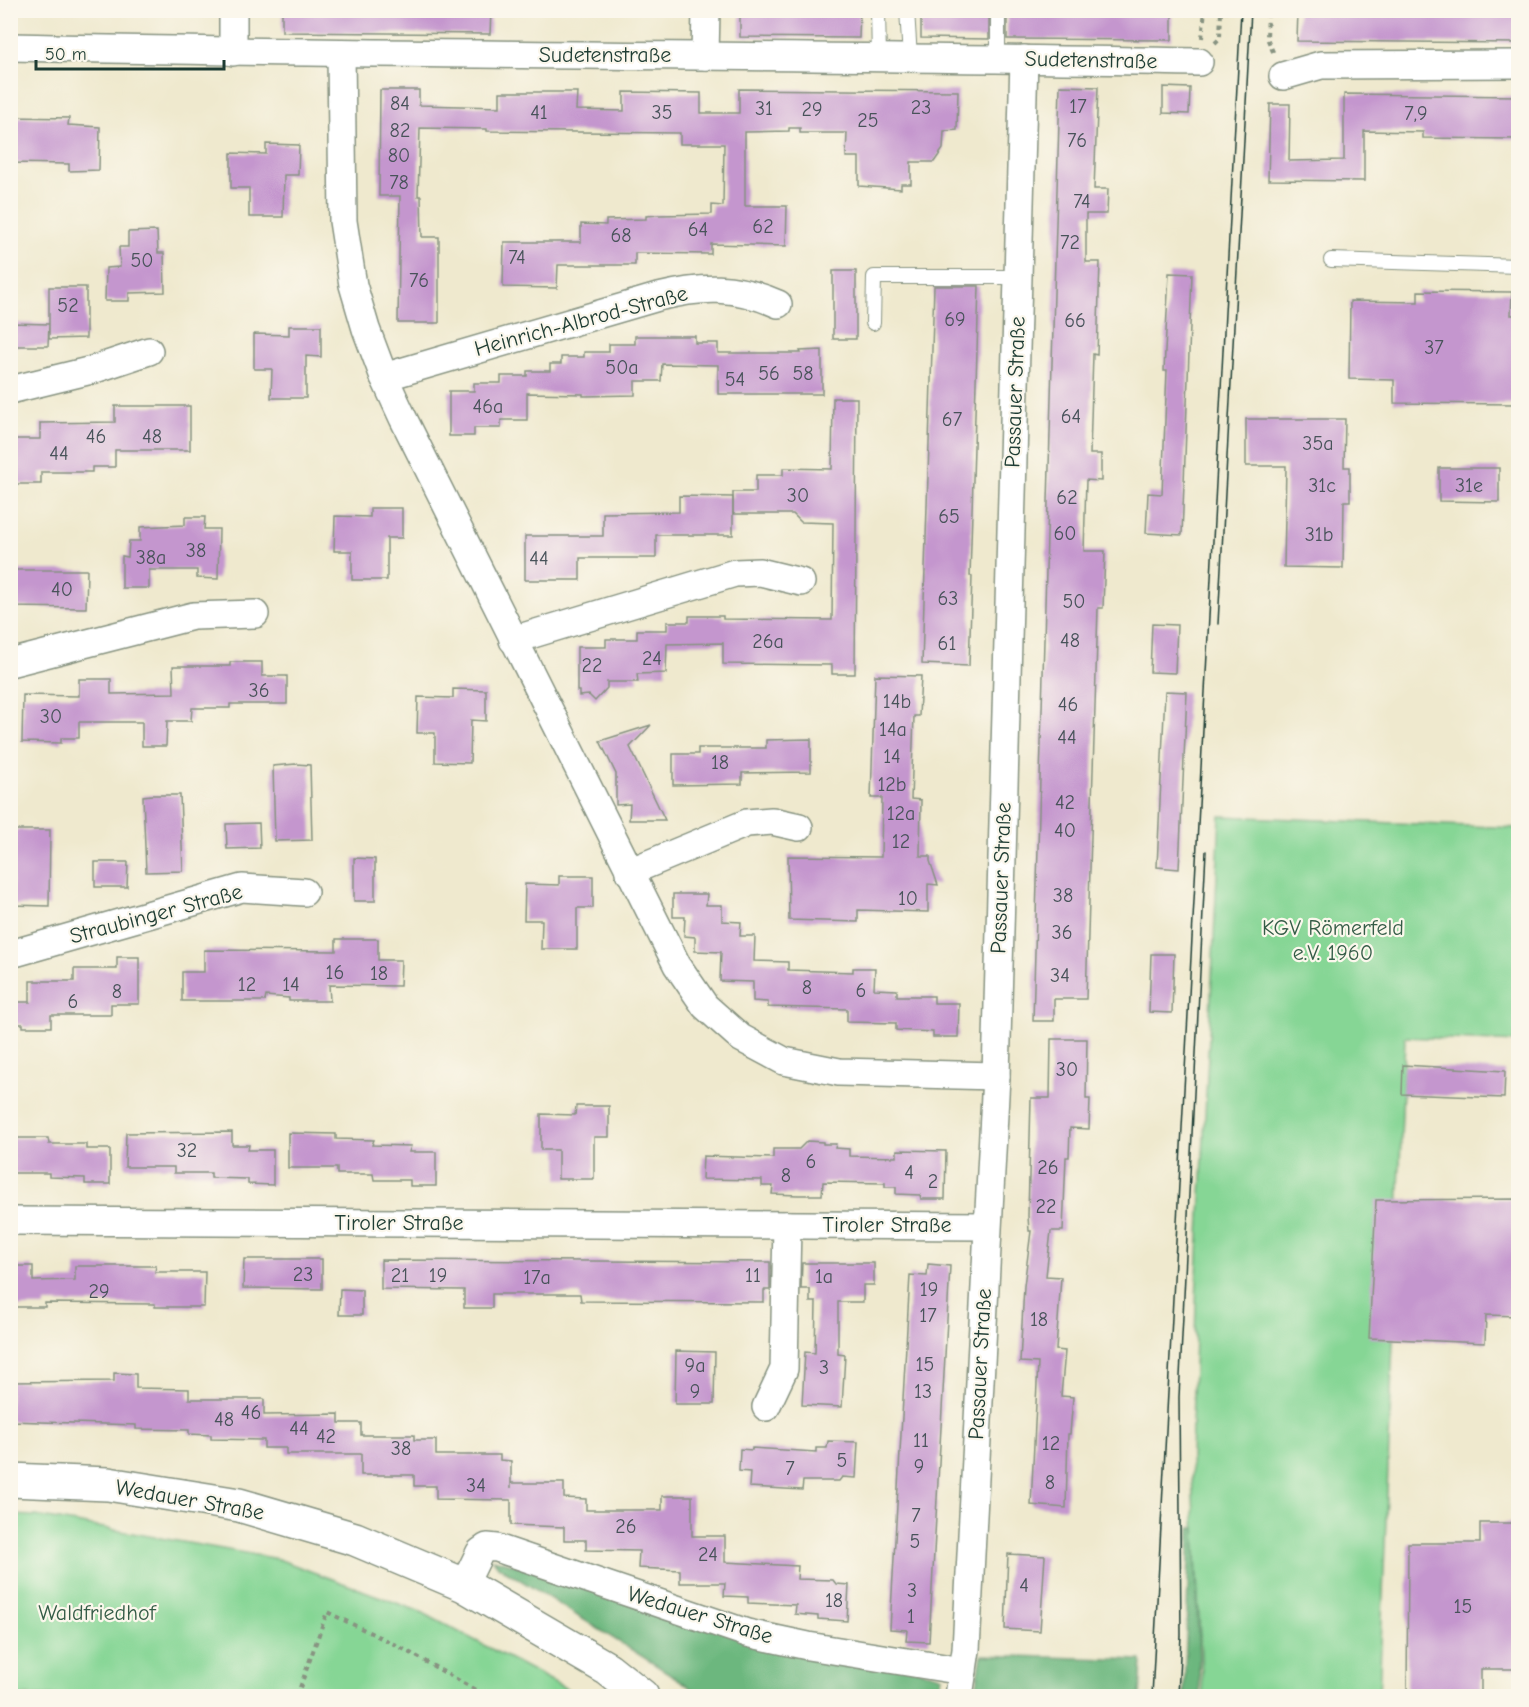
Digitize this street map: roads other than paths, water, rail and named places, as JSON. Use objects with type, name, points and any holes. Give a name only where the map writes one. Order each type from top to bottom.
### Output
[{"type":"street","points":[[233,10],[233,52]]},
{"type":"street","points":[[705,56],[706,10]]},
{"type":"street","name":"Sudetenstraße","points":[[10,47],[233,52],[1199,62]]},
{"type":"street","points":[[341,53],[343,221],[353,285],[366,329],[384,377],[513,640],[677,965],[705,1006],[741,1038],[784,1061],[839,1072],[996,1076]]},
{"type":"street","name":"Passauer Straße","points":[[961,1684],[996,1076],[1018,277],[1011,59]]},
{"type":"street","points":[[1283,76],[1322,65],[1518,64]]},
{"type":"street","name":"Heinrich-Albrod-Straße","points":[[384,377],[691,289],[730,290],[756,294],[778,304]]},
{"type":"street","points":[[10,390],[92,370],[148,351]]},
{"type":"street","points":[[513,640],[735,573],[760,572],[801,582]]},
{"type":"street","points":[[10,663],[193,616],[255,614]]},
{"type":"street","points":[[629,872],[703,839],[747,823],[772,820],[799,827]]},
{"type":"street","name":"Straubinger Straße","points":[[10,952],[18,952],[242,888],[304,892]]},
{"type":"street","name":"Tiroler Straße","points":[[10,1221],[987,1226]]},
{"type":"street","points":[[766,1407],[784,1369],[787,1225]]},
{"type":"street","name":"Wedauer Straße","points":[[10,1480],[108,1484],[239,1505],[356,1539],[464,1585],[608,1669],[642,1696]]},
{"type":"street","name":"Wedauer Straße","points":[[464,1585],[480,1552],[487,1547],[497,1548],[747,1633],[961,1684]]},
{"type":"lane","points":[[878,10],[879,58]]},
{"type":"lane","points":[[908,10],[909,58]]},
{"type":"lane","points":[[998,10],[1011,59]]},
{"type":"lane","points":[[1331,260],[1518,266]]},
{"type":"lane","points":[[873,323],[874,277],[1018,277]]},
{"type":"tram line","points":[[1152,1696],[1241,10]]},
{"type":"tram line","points":[[1218,624],[1251,10]]},
{"type":"tram line","points":[[1178,1696],[1181,1635],[1179,1397],[1206,851]]},
{"type":"park label","name":"KGV Römerfeld e.V. 1960","points":[[1333,940]]},
{"type":"park label","name":"Waldfriedhof","points":[[97,1613]]}]
